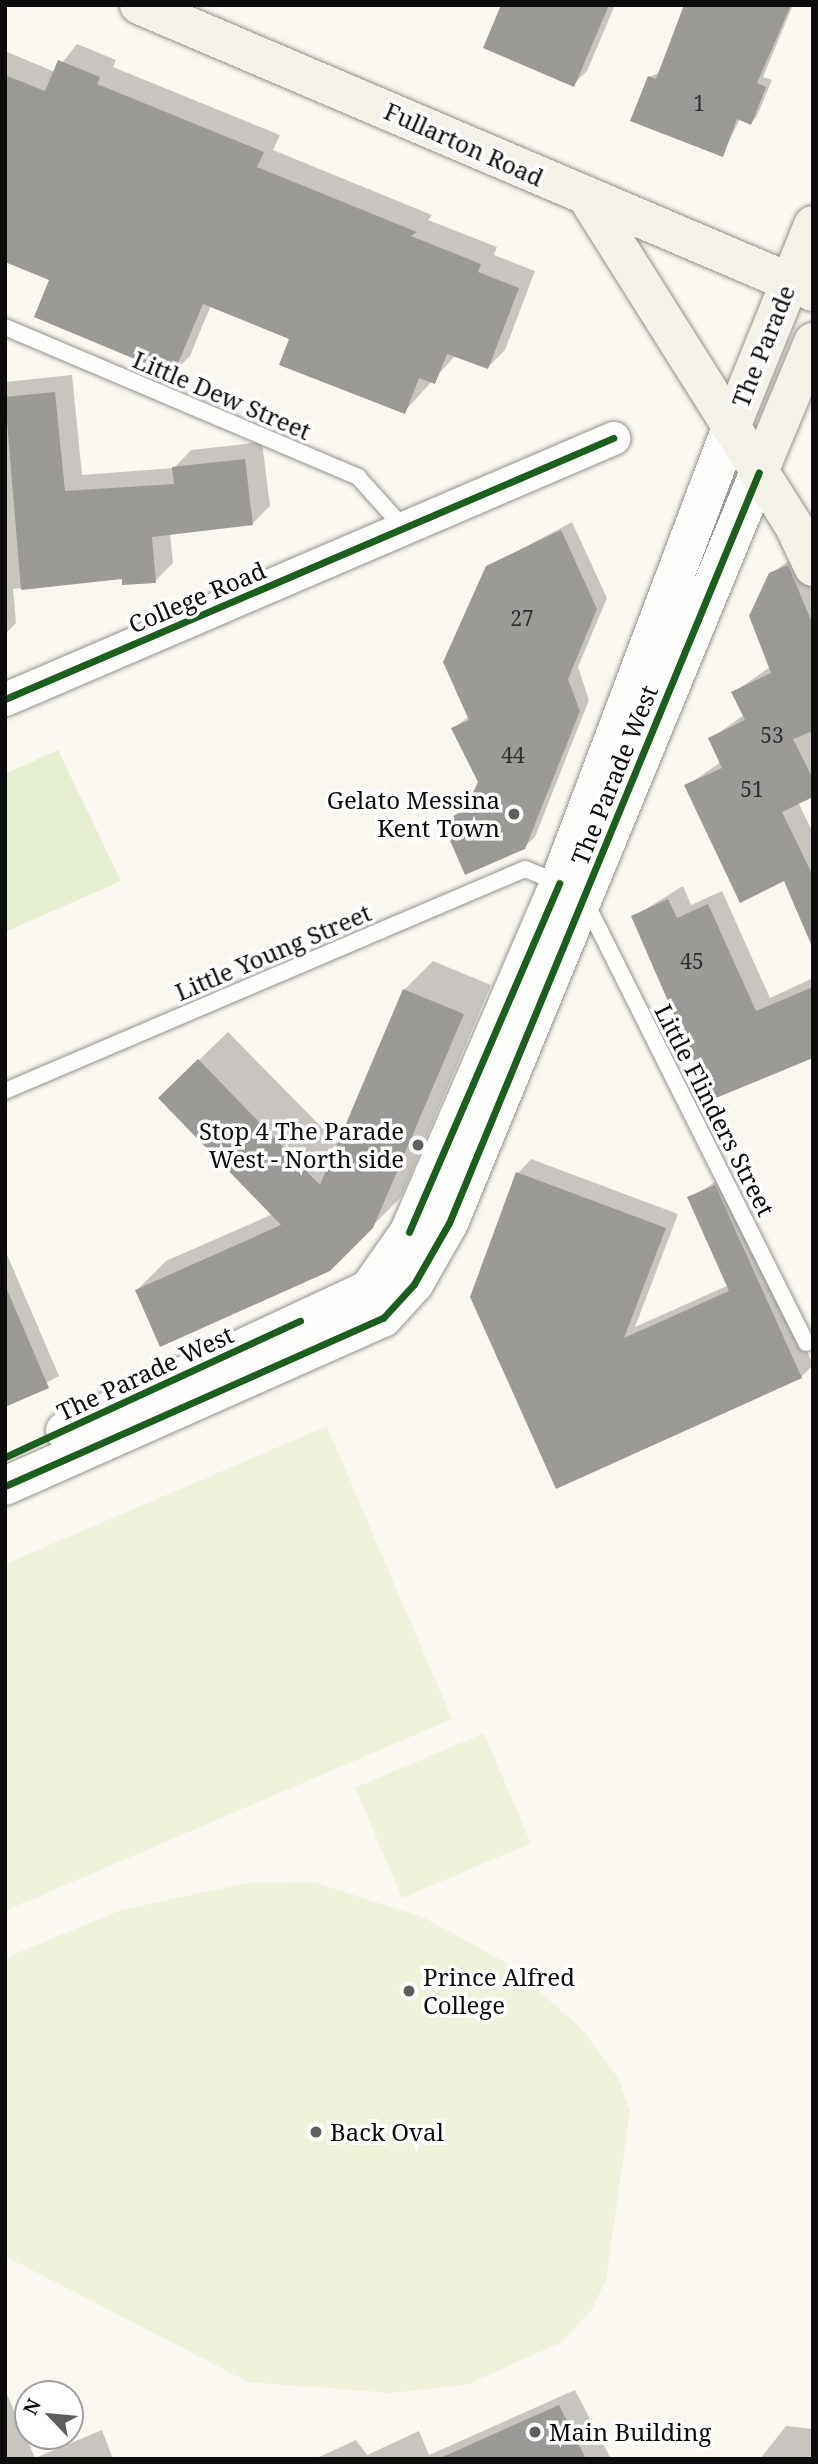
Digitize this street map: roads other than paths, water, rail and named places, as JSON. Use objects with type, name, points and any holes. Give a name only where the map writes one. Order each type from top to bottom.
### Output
[{"type":"main road","name":"Fullarton Road","points":[[139,5],[801,287]]},
{"type":"main road","points":[[588,198],[795,528],[813,567]]},
{"type":"main road","name":"The Parade","points":[[731,427],[801,287],[813,225]]},
{"type":"main road","name":"The Parade","points":[[759,472],[813,342]]},
{"type":"street","name":"The Parade West","points":[[5,1486],[383,1318],[414,1284],[449,1223],[571,890],[731,427]]},
{"type":"street","name":"College Road","points":[[5,699],[613,438]]},
{"type":"street","name":"The Parade West","points":[[5,1457],[369,1289],[409,1232],[443,1165],[571,890],[759,472]]},
{"type":"lane","name":"Little Dew Street","points":[[5,327],[358,477],[404,528]]},
{"type":"lane","name":"Little Young Street","points":[[5,1091],[525,869],[571,890]]},
{"type":"lane","name":"Little Flinders Street","points":[[571,890],[806,1343]]},
{"type":"place","name":"Gelato Messina Kent Town","points":[[514,814]]},
{"type":"place","name":"Stop 4 The Parade West - North side","points":[[418,1145]]},
{"type":"place","name":"Prince Alfred College","points":[[409,1991]]},
{"type":"place","name":"Back Oval","points":[[316,2132]]},
{"type":"place","name":"Main Building","points":[[535,2432]]}]
